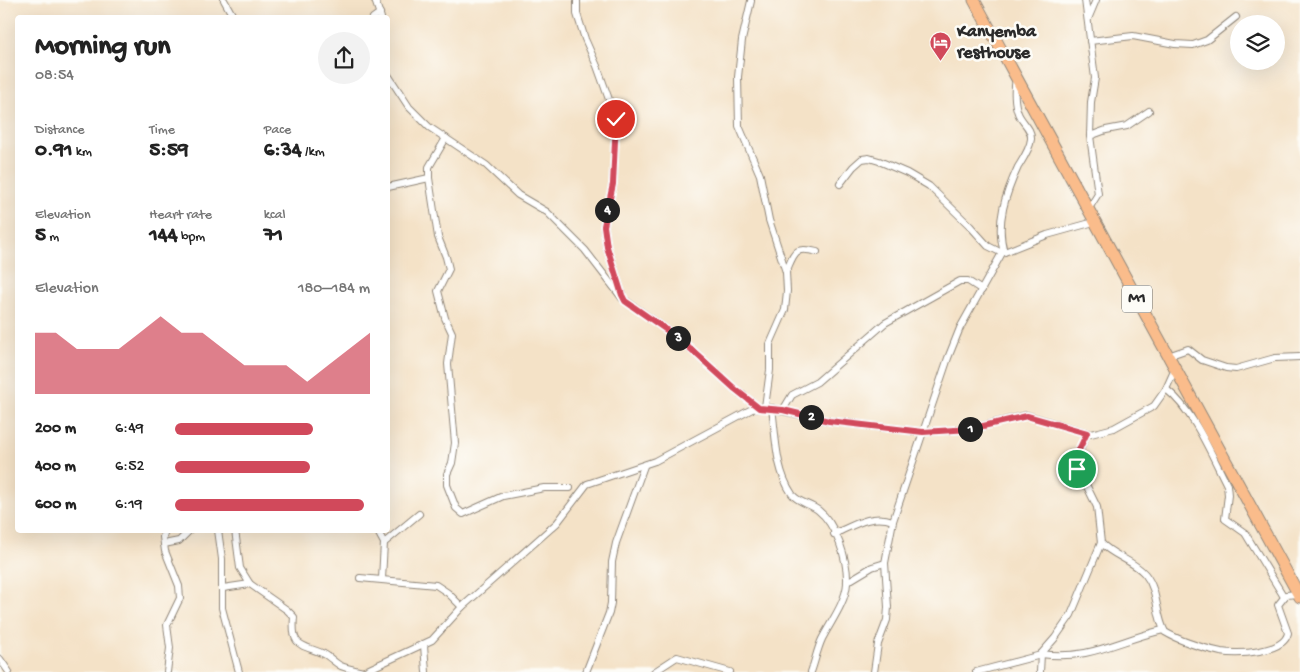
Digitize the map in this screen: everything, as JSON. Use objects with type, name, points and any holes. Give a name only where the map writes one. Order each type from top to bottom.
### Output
[{"type":"highway","name":"M1","points":[[974,0],[1299,595]]},
{"type":"street","points":[[224,0],[232,15]]},
{"type":"street","points":[[375,0],[380,15]]},
{"type":"street","points":[[577,0],[577,14],[585,39],[616,119],[613,184],[604,226],[607,247],[625,301]]},
{"type":"street","points":[[1085,0],[1095,78],[1090,136],[1098,194],[1088,210]]},
{"type":"street","points":[[1088,20],[1096,0]]},
{"type":"street","points":[[751,1],[742,40],[738,77],[739,126],[760,175],[769,220],[786,272],[787,302],[770,344],[770,370],[766,408],[778,455],[790,491],[794,497],[819,511],[829,522],[844,560],[847,582],[811,672]]},
{"type":"street","points":[[1090,41],[1133,36],[1175,44],[1192,45],[1207,40],[1230,22]]},
{"type":"street","points":[[1003,252],[1000,237],[1003,208],[1014,177],[1031,140],[1030,132],[1017,111],[1015,90],[1017,77]]},
{"type":"street","points":[[390,78],[417,116],[486,165],[518,195],[553,217],[585,250],[608,283],[625,301],[681,340],[735,389],[766,408],[829,421],[923,432],[970,429],[1027,416],[1087,433],[1114,428],[1154,406],[1166,389],[1176,369]]},
{"type":"street","points":[[1090,136],[1106,130],[1127,126],[1149,111]]},
{"type":"street","points":[[446,138],[430,167],[429,178],[438,237],[449,268],[438,291],[445,318],[452,333],[448,364],[455,443],[452,463],[447,474],[447,485],[456,508],[463,514],[503,496],[544,488],[570,488]]},
{"type":"street","points":[[840,184],[862,159],[869,158],[879,161],[907,173],[929,186],[988,246],[1003,252]]},
{"type":"street","points":[[390,187],[429,178]]},
{"type":"street","points":[[874,672],[878,644],[887,620],[885,563],[893,521],[954,340],[1003,252],[1040,237],[1094,222]]},
{"type":"street","points":[[786,272],[792,257],[798,250],[817,252]]},
{"type":"street","points":[[783,410],[792,396],[817,382],[859,344],[894,316],[960,281],[968,281],[982,290]]},
{"type":"street","points":[[1168,356],[1188,349],[1202,360],[1226,368],[1236,369],[1270,359],[1300,357]]},
{"type":"street","points":[[1166,389],[1182,404],[1227,485],[1228,496],[1224,519],[1245,533],[1284,597]]},
{"type":"street","points":[[235,533],[240,568],[250,584],[294,617],[295,639],[304,648],[325,654],[342,666],[364,672],[424,645],[442,632],[462,607],[557,523],[584,486],[644,466],[766,408]]},
{"type":"street","points":[[1040,672],[1041,654],[1056,638],[1071,615],[1097,556],[1101,542],[1097,506],[1075,462],[1087,433]]},
{"type":"street","points":[[586,672],[609,613],[614,552],[644,466]]},
{"type":"street","points":[[384,543],[419,514]]},
{"type":"street","points":[[834,534],[873,518],[881,517],[893,521]]},
{"type":"street","points":[[164,537],[179,541],[187,533]]},
{"type":"street","points":[[218,533],[224,619],[239,672]]},
{"type":"street","points":[[378,533],[384,543],[382,579]]},
{"type":"street","points":[[164,537],[179,586],[180,598],[166,625],[170,648],[167,672]]},
{"type":"street","points":[[1101,542],[1109,551],[1144,572],[1155,593],[1163,630],[1167,634],[1221,652],[1263,650],[1276,646],[1287,637],[1287,628],[1278,607],[1284,597]]},
{"type":"street","points":[[847,582],[870,568],[885,563]]},
{"type":"street","points":[[360,578],[436,585],[448,593],[462,607]]},
{"type":"street","points":[[223,588],[250,584]]},
{"type":"street","points":[[1284,597],[1299,595]]},
{"type":"street","points":[[976,672],[1041,654],[1063,655],[1101,651],[1136,637],[1163,630]]},
{"type":"street","points":[[424,645],[426,672]]},
{"type":"street","points":[[654,672],[677,657],[730,672]]},
{"type":"street","points":[[0,659],[9,672]]},
{"type":"place","name":"Kanyemba resthouse","points":[[941,61]]},
{"type":"route","points":[[616,119],[613,138],[613,184],[604,226],[607,247],[622,295],[625,301],[681,340],[759,408],[783,410],[829,421],[923,432],[970,429],[1021,416],[1039,418],[1087,433],[1075,458],[1077,469]]}]
